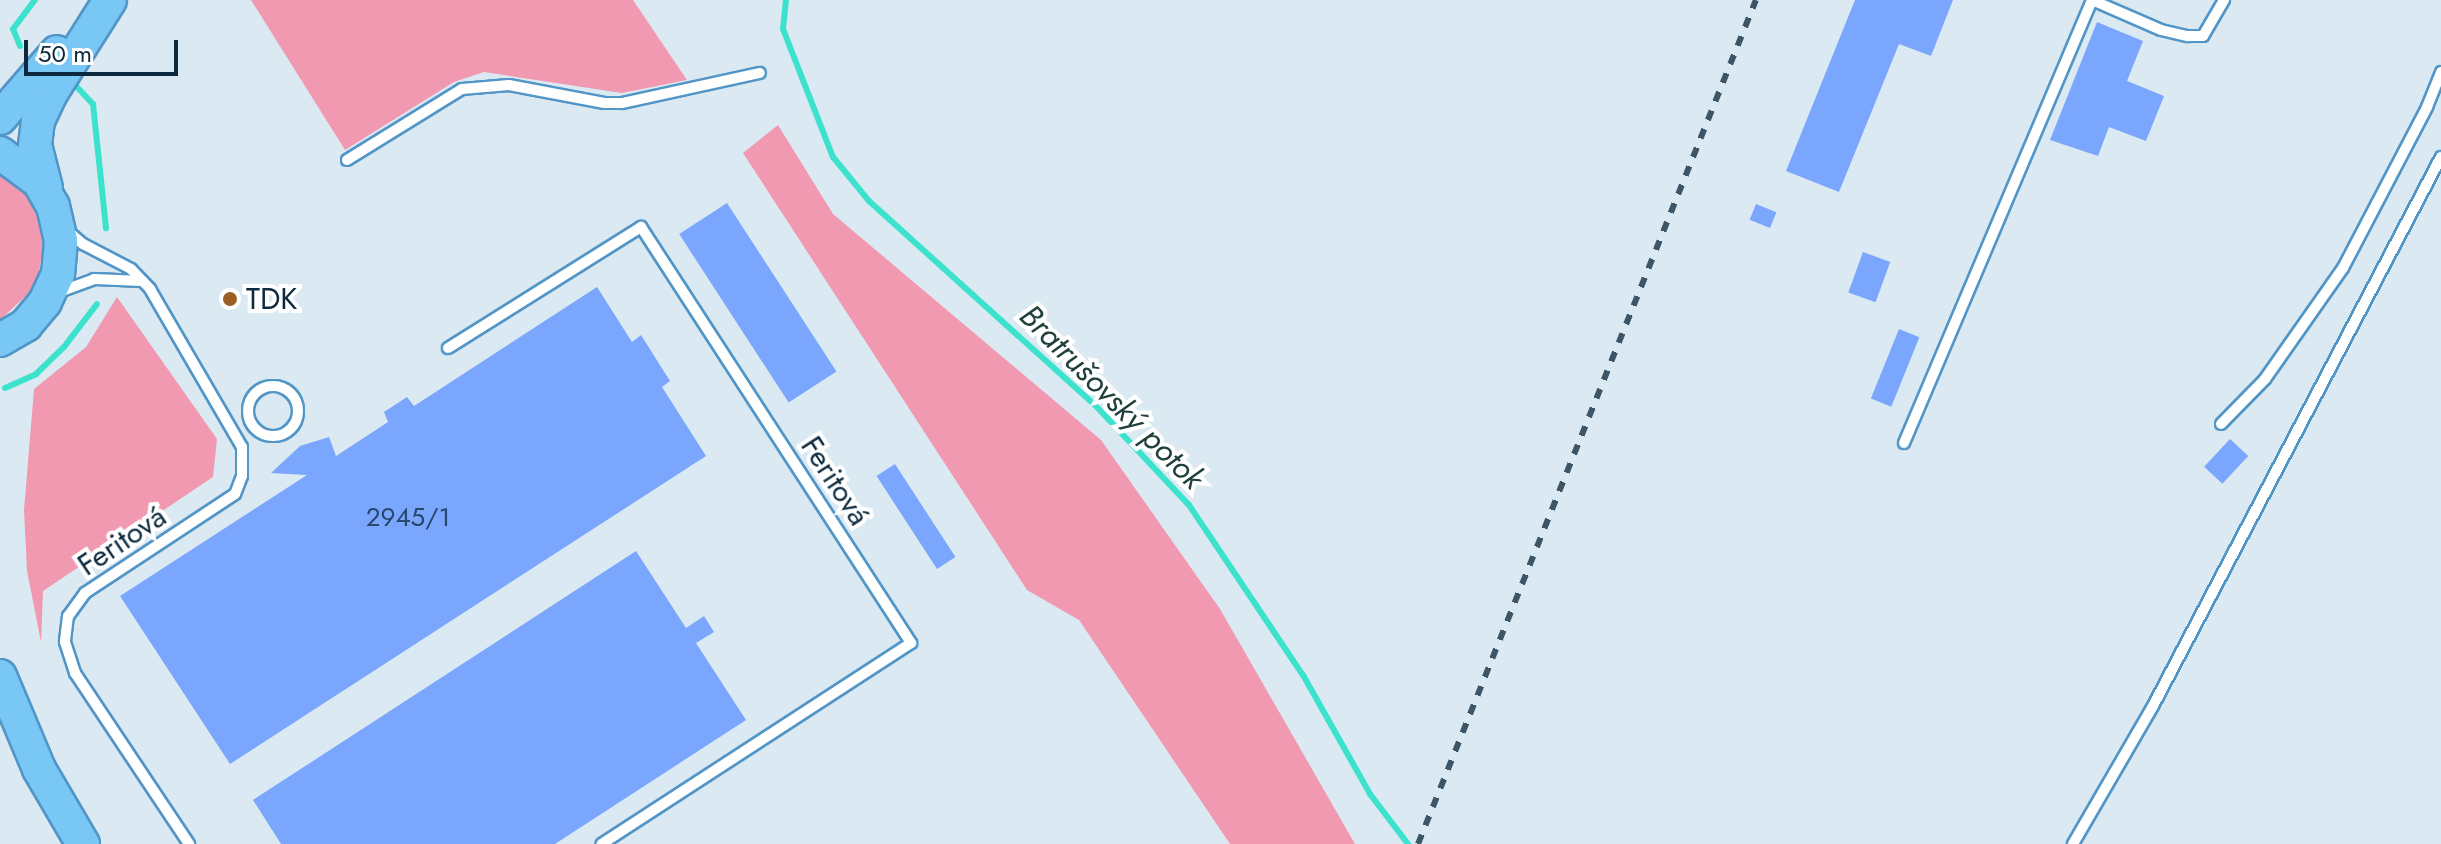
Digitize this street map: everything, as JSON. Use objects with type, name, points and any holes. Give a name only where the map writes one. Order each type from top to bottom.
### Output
[{"type":"main road","points":[[0,118],[99,0]]},
{"type":"main road","points":[[5,341],[45,302],[61,258],[60,231],[36,158],[38,121],[50,95],[110,0]]},
{"type":"main road","points":[[0,153],[29,172],[53,206]]},
{"type":"main road","points":[[0,676],[39,769],[83,844]]},
{"type":"lane","points":[[1904,443],[2092,0],[2161,30],[2188,36],[2203,36],[2224,0]]},
{"type":"lane","points":[[2221,424],[2265,379],[2343,268],[2420,121],[2441,72]]},
{"type":"lane","points":[[347,160],[462,89],[509,85],[604,103],[622,103],[760,73]]},
{"type":"lane","points":[[2073,844],[2153,706],[2441,157]]},
{"type":"lane","points":[[53,206],[72,235],[122,263],[146,285]]},
{"type":"lane","name":"Feritová","points":[[448,348],[641,227],[911,643],[602,844]]},
{"type":"lane","points":[[45,302],[80,282],[146,285]]},
{"type":"lane","name":"Feritová","points":[[146,285],[237,433],[244,461],[235,494],[85,593],[68,616],[65,642],[75,673],[189,844]]},
{"type":"lane","points":[[274,386],[294,397],[298,405],[296,421],[285,433],[269,436],[252,424],[250,404],[259,391],[274,386]]},
{"type":"lane","points":[[237,433],[252,424]]},
{"type":"shaded area","points":[[251,0],[633,0],[687,80],[622,93],[484,72],[454,82],[345,150]]},
{"type":"shaded area","points":[[778,125],[833,214],[1101,440],[1220,609],[1355,844],[1230,844],[1079,620],[1027,590],[743,153]]},
{"type":"shaded area","points":[[0,172],[28,197],[42,228],[44,244],[38,277],[30,292],[0,320]]},
{"type":"shaded area","points":[[117,297],[217,439],[213,477],[43,591],[41,642],[27,571],[24,510],[34,389],[86,347]]},
{"type":"building","points":[[1855,0],[1953,0],[1931,56],[1899,44],[1839,192],[1786,171]]},
{"type":"building","points":[[2097,22],[2143,41],[2127,81],[2164,96],[2146,141],[2109,127],[2098,156],[2050,140]]},
{"type":"building","points":[[727,203],[836,372],[789,403],[679,234]]},
{"type":"building","points":[[1756,204],[1776,212],[1770,228],[1750,220]]},
{"type":"building","points":[[1863,252],[1890,262],[1876,302],[1848,292]]},
{"type":"building","points":[[597,287],[632,342],[641,335],[670,381],[662,387],[706,456],[230,764],[120,596],[307,475],[271,473],[300,446],[329,437],[336,456],[388,422],[384,412],[407,397],[414,406]]},
{"type":"building","points":[[1899,329],[1919,337],[1891,407],[1871,399]]},
{"type":"building","points":[[2230,439],[2248,456],[2222,484],[2204,467]]},
{"type":"building","points":[[895,464],[955,557],[937,569],[877,476]]},
{"type":"building","points":[[636,551],[686,628],[704,616],[714,632],[696,643],[746,720],[555,844],[281,844],[253,800]]},
{"type":"waterway","points":[[20,46],[13,29],[35,0]]},
{"type":"waterway","name":"Bratrušovský potok","points":[[786,0],[783,29],[833,157],[869,201],[1095,405],[1189,505],[1303,675],[1370,794],[1408,844]]},
{"type":"waterway","points":[[76,86],[93,104],[106,228]]},
{"type":"waterway","points":[[5,388],[36,374],[64,347],[97,304]]},
{"type":"railway","points":[[1418,844],[1756,0]]},
{"type":"place","name":"TDK","points":[[230,299]]}]
